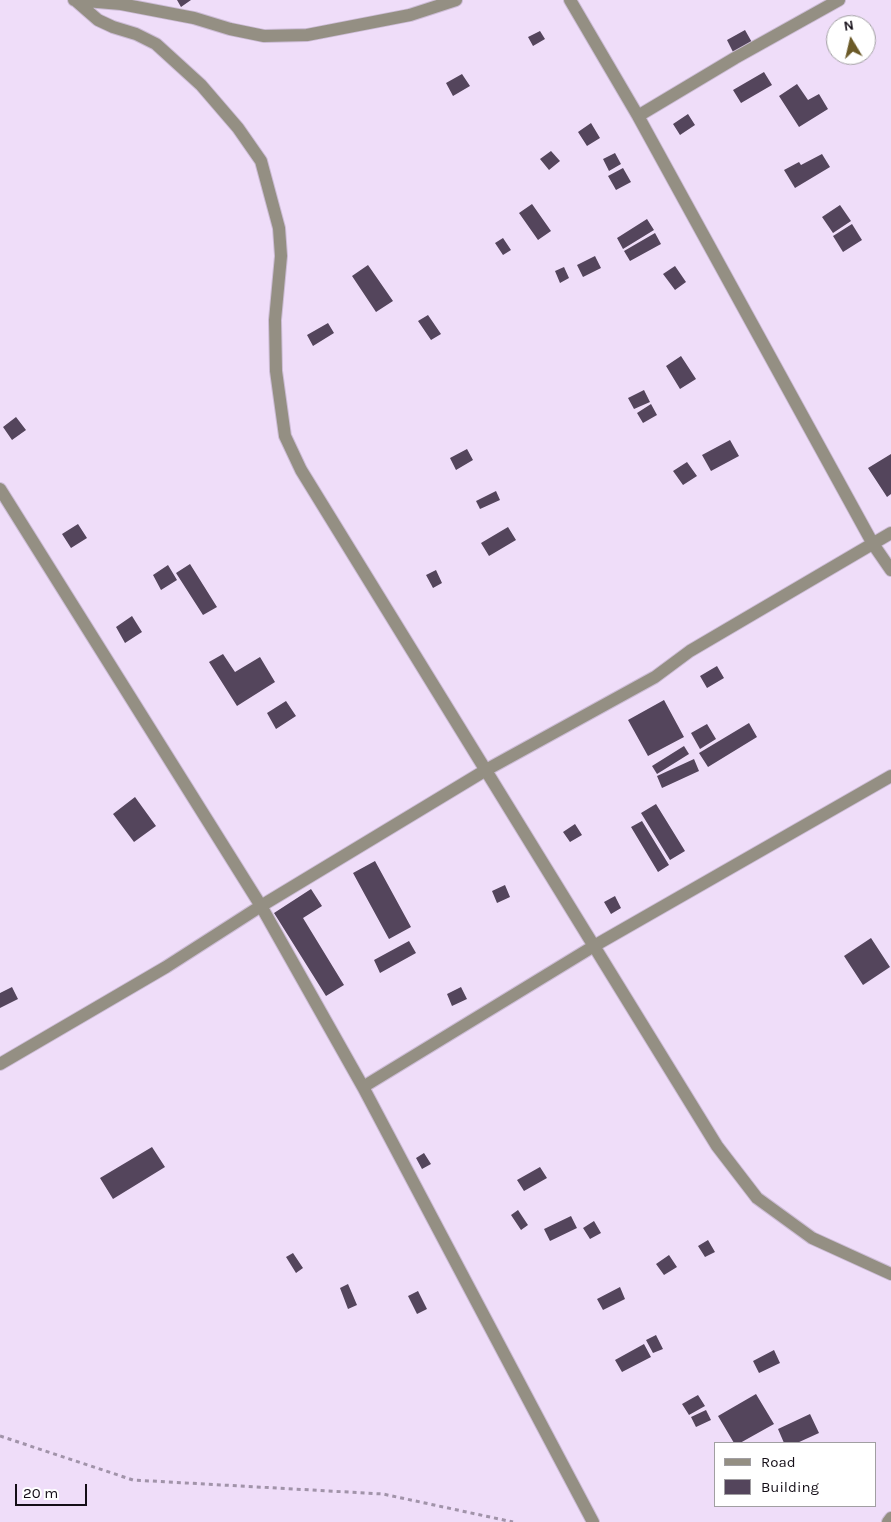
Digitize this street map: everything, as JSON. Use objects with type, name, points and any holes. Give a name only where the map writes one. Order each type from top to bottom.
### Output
[{"type":"street","points":[[75,0],[121,4],[194,18],[230,29],[264,36],[307,34],[410,15],[456,0]]},
{"type":"street","points":[[75,0],[98,20],[113,28],[136,34],[156,44],[201,85],[238,128],[261,161],[279,228],[281,256],[276,320],[276,371],[285,436],[301,470],[716,1146],[757,1198],[812,1238],[891,1274]]},
{"type":"street","points":[[570,0],[638,116],[873,544],[891,570]]},
{"type":"street","points":[[638,116],[735,58],[839,0]]},
{"type":"street","points":[[0,489],[261,906],[363,1087],[593,1522]]},
{"type":"street","points":[[0,1064],[166,967],[261,906],[486,770],[655,677],[690,651],[891,533]]},
{"type":"street","points":[[363,1087],[594,946],[891,776]]},
{"type":"street","points":[[888,1522],[891,1518]]},
{"type":"path","points":[[0,1436],[133,1480],[383,1494],[513,1522]]},
{"type":"building","points":[[177,0],[191,0],[181,7]]},
{"type":"building","points":[[745,30],[754,46],[735,56],[727,40]]},
{"type":"building","points":[[540,31],[545,39],[533,46],[528,37]]},
{"type":"building","points":[[764,72],[772,85],[741,103],[733,90]]},
{"type":"building","points":[[462,74],[470,86],[453,96],[446,83]]},
{"type":"building","points":[[797,84],[808,100],[819,94],[828,109],[799,127],[779,96]]},
{"type":"building","points":[[688,114],[695,125],[680,135],[673,124]]},
{"type":"building","points":[[591,123],[600,138],[587,146],[578,132]]},
{"type":"building","points":[[551,151],[560,161],[549,170],[540,159]]},
{"type":"building","points":[[615,153],[621,164],[609,171],[603,159]]},
{"type":"building","points":[[822,154],[830,167],[795,188],[784,170],[799,162],[801,165]]},
{"type":"building","points":[[623,168],[631,182],[616,190],[608,176]]},
{"type":"building","points":[[532,204],[551,231],[538,240],[519,213]]},
{"type":"building","points":[[840,205],[851,221],[833,233],[822,217]]},
{"type":"building","points":[[647,219],[654,230],[623,249],[617,238]]},
{"type":"building","points":[[852,224],[862,240],[843,252],[833,236]]},
{"type":"building","points":[[655,233],[661,244],[630,261],[624,251]]},
{"type":"building","points":[[503,238],[511,250],[503,255],[495,243]]},
{"type":"building","points":[[595,256],[601,268],[583,277],[577,265]]},
{"type":"building","points":[[368,265],[393,301],[376,312],[352,276]]},
{"type":"building","points":[[675,266],[686,282],[675,290],[663,274]]},
{"type":"building","points":[[564,267],[569,278],[560,283],[555,271]]},
{"type":"building","points":[[428,315],[441,334],[431,340],[418,321]]},
{"type":"building","points":[[328,323],[334,333],[313,346],[307,335]]},
{"type":"building","points":[[681,356],[696,379],[680,389],[666,366]]},
{"type":"building","points":[[644,390],[650,402],[634,409],[628,398]]},
{"type":"building","points":[[651,404],[657,415],[643,423],[637,413]]},
{"type":"building","points":[[16,417],[26,430],[12,440],[3,427]]},
{"type":"building","points":[[730,440],[739,456],[711,471],[702,455]]},
{"type":"building","points":[[467,449],[473,460],[456,470],[450,458]]},
{"type":"building","points":[[891,454],[891,494],[887,497],[868,468]]},
{"type":"building","points":[[687,462],[697,476],[683,485],[673,471]]},
{"type":"building","points":[[496,491],[500,500],[480,509],[476,501]]},
{"type":"building","points":[[78,524],[87,538],[71,548],[62,534]]},
{"type":"building","points":[[508,527],[516,540],[489,556],[481,543]]},
{"type":"building","points":[[190,564],[217,607],[203,615],[176,573]]},
{"type":"building","points":[[168,565],[177,580],[161,590],[153,575]]},
{"type":"building","points":[[436,570],[442,583],[433,588],[426,575]]},
{"type":"building","points":[[132,616],[142,632],[125,643],[116,627]]},
{"type":"building","points":[[223,654],[235,672],[260,657],[275,682],[237,706],[209,662]]},
{"type":"building","points":[[717,666],[724,678],[707,688],[700,676]]},
{"type":"building","points":[[664,700],[684,737],[648,756],[628,720]]},
{"type":"building","points":[[286,701],[296,716],[276,729],[267,713]]},
{"type":"building","points":[[749,723],[757,737],[708,767],[699,753]]},
{"type":"building","points":[[707,724],[716,739],[700,749],[691,733]]},
{"type":"building","points":[[684,746],[689,754],[657,774],[652,766]]},
{"type":"building","points":[[694,759],[699,771],[662,788],[657,776]]},
{"type":"building","points":[[135,797],[156,826],[134,842],[113,814]]},
{"type":"building","points":[[656,804],[685,851],[670,860],[641,813]]},
{"type":"building","points":[[642,821],[669,865],[658,872],[631,827]]},
{"type":"building","points":[[575,824],[582,835],[570,842],[563,832]]},
{"type":"building","points":[[375,861],[411,927],[389,939],[353,873]]},
{"type":"building","points":[[505,885],[510,897],[497,903],[492,891]]},
{"type":"building","points":[[311,889],[322,906],[303,918],[344,985],[326,996],[274,913]]},
{"type":"building","points":[[615,896],[621,908],[611,914],[604,902]]},
{"type":"building","points":[[871,938],[890,967],[863,985],[844,956]]},
{"type":"building","points":[[409,941],[416,953],[380,973],[374,960]]},
{"type":"building","points":[[12,987],[18,999],[0,1008],[0,993]]},
{"type":"building","points":[[461,987],[467,999],[452,1006],[447,994]]},
{"type":"building","points":[[152,1147],[165,1167],[113,1199],[100,1178]]},
{"type":"building","points":[[424,1153],[431,1164],[422,1169],[416,1158]]},
{"type":"building","points":[[540,1167],[547,1178],[524,1191],[517,1180]]},
{"type":"building","points":[[518,1210],[528,1225],[521,1230],[511,1215]]},
{"type":"building","points":[[571,1216],[577,1228],[550,1241],[544,1229]]},
{"type":"building","points":[[594,1221],[601,1233],[590,1239],[583,1228]]},
{"type":"building","points":[[708,1240],[715,1252],[705,1257],[698,1246]]},
{"type":"building","points":[[293,1253],[303,1268],[296,1273],[286,1257]]},
{"type":"building","points":[[669,1255],[677,1267],[664,1275],[656,1264]]},
{"type":"building","points":[[348,1284],[357,1305],[348,1309],[340,1288]]},
{"type":"building","points":[[620,1287],[625,1299],[603,1310],[597,1299]]},
{"type":"building","points":[[418,1291],[427,1309],[417,1314],[408,1296]]},
{"type":"building","points":[[656,1335],[663,1349],[653,1353],[646,1340]]},
{"type":"building","points":[[644,1344],[651,1357],[622,1372],[615,1360]]},
{"type":"building","points":[[774,1350],[780,1363],[759,1373],[753,1361]]},
{"type":"building","points":[[756,1394],[774,1424],[742,1442],[733,1442],[718,1416]]},
{"type":"building","points":[[698,1395],[705,1406],[689,1415],[682,1404]]},
{"type":"building","points":[[706,1410],[711,1420],[696,1427],[691,1417]]},
{"type":"building","points":[[810,1414],[819,1433],[799,1442],[784,1442],[778,1429]]}]
